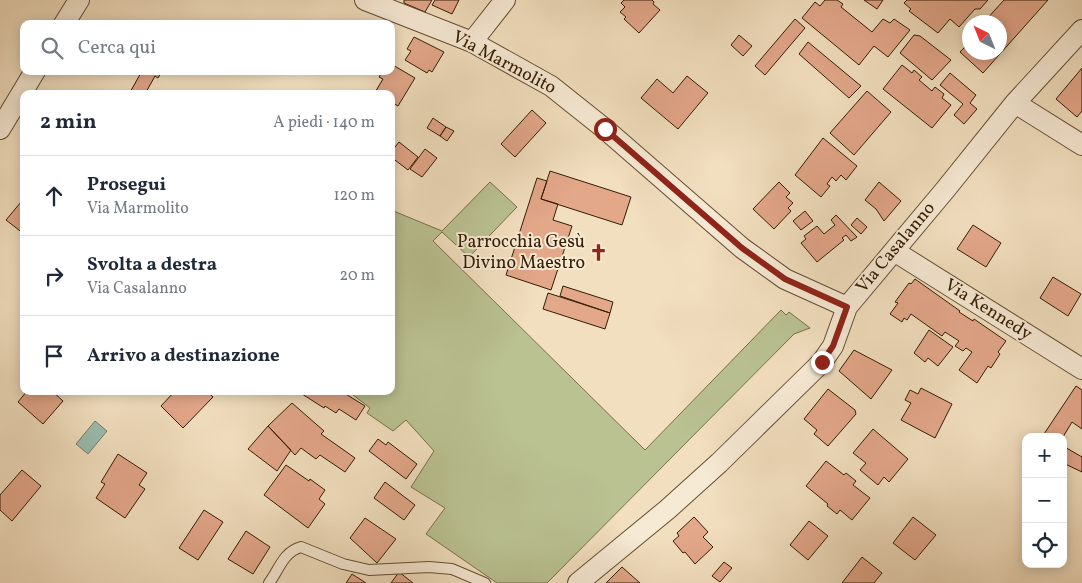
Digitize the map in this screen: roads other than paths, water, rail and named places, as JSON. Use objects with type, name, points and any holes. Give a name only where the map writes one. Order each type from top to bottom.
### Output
[{"type":"street","points":[[66,20],[79,0]]},
{"type":"street","name":"Via Marmolito","points":[[365,0],[472,42],[551,86],[605,129],[742,248],[785,279],[847,307]]},
{"type":"street","points":[[472,42],[505,0]]},
{"type":"street","name":"Via Casalanno","points":[[578,583],[668,509],[719,463],[822,362],[833,346],[847,307],[1015,103],[1082,30]]},
{"type":"street","points":[[24,90],[33,75]]},
{"type":"street","points":[[0,129],[20,96]]},
{"type":"street","points":[[1015,103],[1082,145]]},
{"type":"street","name":"Via Kennedy","points":[[894,251],[1082,369]]},
{"type":"lane","points":[[269,583],[287,555],[300,547],[343,564],[369,570],[429,567],[452,570],[485,583]]},
{"type":"water","points":[[95,421],[107,431],[88,454],[76,444]]},
{"type":"place","name":"Parrocchia Gesù Divino Maestro","points":[[599,252]]}]
